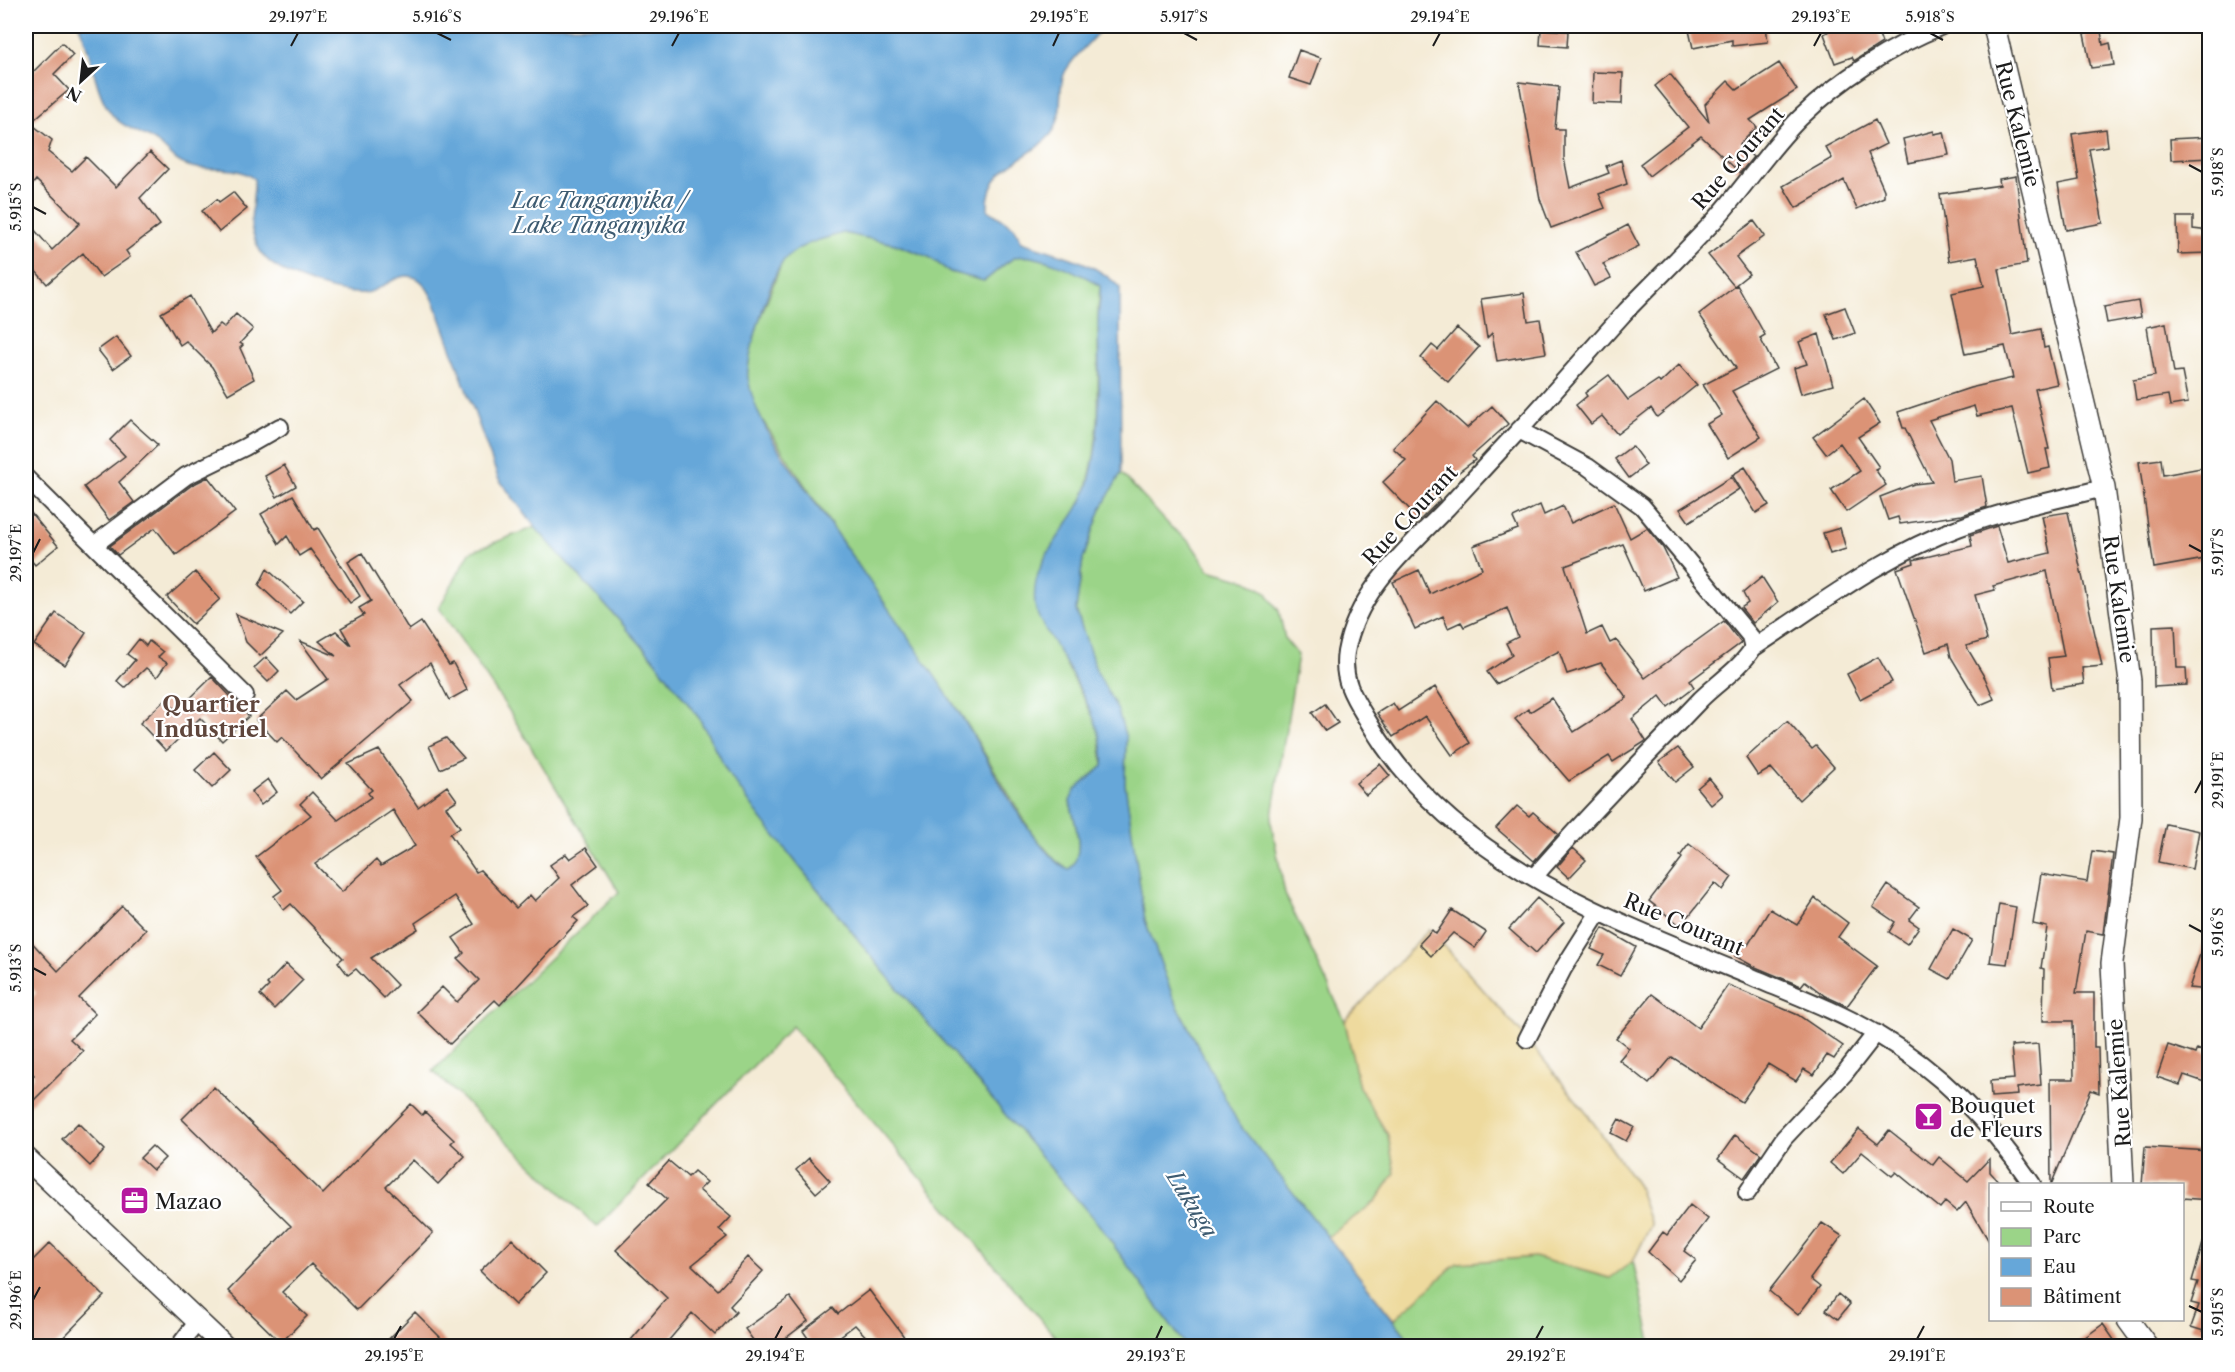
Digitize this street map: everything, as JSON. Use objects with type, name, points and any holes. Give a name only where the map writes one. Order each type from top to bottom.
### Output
[{"type":"street","name":"Rue Courant","points":[[1942,26],[1881,58],[1836,87],[1798,120],[1718,217],[1399,555],[1376,584],[1358,619],[1346,652],[1346,684],[1387,754],[1448,820],[1482,846],[1599,912],[1815,1003],[1876,1033],[1923,1062],[1953,1088],[2013,1157],[2031,1183]]},
{"type":"street","name":"Rue Kalemie","points":[[1994,26],[2104,488],[2130,681],[2131,818],[2112,963],[2123,1183]]},
{"type":"street","points":[[94,545],[186,476],[280,427]]},
{"type":"street","points":[[1519,430],[1587,467],[1642,506],[1750,636],[1753,648]]},
{"type":"street","points":[[26,478],[245,695]]},
{"type":"street","points":[[1534,877],[1605,796],[1706,694],[1748,656],[1753,648],[1891,559],[1957,528],[2025,507],[2104,488]]},
{"type":"street","points":[[1527,1039],[1563,969],[1599,912]]},
{"type":"street","points":[[1747,1193],[1784,1138],[1844,1074],[1876,1033]]},
{"type":"street","points":[[26,1158],[224,1347]]},
{"type":"street","points":[[178,1347],[198,1321]]},
{"type":"street","points":[[2129,1321],[2147,1347]]},
{"type":"green space","points":[[843,233],[895,244],[929,257],[950,272],[984,281],[1010,260],[1022,256],[1058,265],[1100,286],[1098,420],[1094,455],[1087,488],[1036,607],[1099,728],[1103,766],[1090,777],[1070,801],[1078,846],[1074,863],[1069,870],[1056,861],[1032,833],[964,719],[860,569],[755,409],[747,376],[751,349],[759,321],[783,260],[804,244]]},
{"type":"green space","points":[[1121,473],[1171,527],[1190,542],[1209,570],[1248,581],[1266,592],[1279,611],[1285,639],[1298,655],[1271,822],[1285,894],[1345,1021],[1359,1087],[1388,1135],[1395,1173],[1376,1201],[1328,1237],[1238,1123],[1173,997],[1145,920],[1125,784],[1126,738],[1118,711],[1096,670],[1076,610],[1083,559],[1101,509]]},
{"type":"green space","points":[[535,527],[653,658],[699,718],[728,773],[795,861],[884,972],[1099,1225],[1186,1346],[1063,1346],[792,1026],[597,1227],[433,1071],[619,892],[508,709],[439,608],[470,552]]},
{"type":"green space","points":[[1534,1257],[1609,1278],[1633,1261],[1652,1346],[1414,1346],[1394,1320],[1456,1263]]},
{"type":"sand","points":[[1429,929],[1527,1039],[1588,1115],[1638,1186],[1651,1225],[1633,1261],[1610,1278],[1534,1257],[1457,1263],[1394,1320],[1328,1237],[1376,1201],[1395,1173],[1388,1135],[1359,1087],[1345,1021]]},
{"type":"water","name":"Lac Tanganyika / Lake Tanganyika","points":[[79,26],[1104,26],[1065,72],[1062,79],[1060,111],[1056,127],[1041,144],[1000,174],[993,183],[989,195],[988,210],[1014,227],[1022,242],[1087,264],[1110,278],[1120,288],[1121,473],[1101,509],[1083,559],[1076,610],[1096,670],[1118,711],[1126,738],[1125,784],[1145,920],[1173,997],[1238,1123],[1414,1346],[1186,1346],[1099,1225],[884,972],[763,821],[728,773],[699,718],[653,658],[535,527],[498,478],[435,303],[425,285],[407,276],[370,292],[340,291],[295,277],[271,263],[259,250],[252,230],[254,179],[239,171],[197,168],[183,164],[156,142],[116,119],[98,87]],"holes":[[[843,233],[895,244],[929,257],[950,272],[984,281],[1010,260],[1022,256],[1045,260],[1100,286],[1099,405],[1093,466],[1082,501],[1046,556],[1035,587],[1035,605],[1038,615],[1088,704],[1103,752],[1103,766],[1075,790],[1070,801],[1078,846],[1074,863],[1069,870],[1055,860],[1025,824],[945,691],[774,442],[752,395],[748,368],[755,335],[767,296],[786,258],[806,245]]]},
{"type":"building","points":[[1688,26],[1766,26],[1768,42],[1732,46],[1732,40],[1693,48]]},
{"type":"building","points":[[1837,26],[1876,26],[1882,43],[1854,61],[1852,57],[1835,63],[1824,34]]},
{"type":"building","points":[[1541,29],[1568,31],[1567,47],[1540,45]]},
{"type":"building","points":[[2101,31],[2103,45],[2110,43],[2114,65],[2091,68],[2084,34]]},
{"type":"building","points":[[62,43],[73,55],[54,74],[69,90],[30,123],[52,140],[48,152],[72,171],[86,157],[116,187],[150,152],[168,169],[140,198],[160,225],[126,251],[130,257],[101,277],[83,253],[47,284],[26,260],[26,220],[52,250],[80,223],[36,180],[26,193],[26,79]]},
{"type":"building","points":[[1299,50],[1321,58],[1311,85],[1289,78]]},
{"type":"building","points":[[1779,63],[1797,90],[1750,120],[1757,127],[1740,144],[1753,157],[1740,173],[1701,136],[1649,176],[1640,164],[1688,127],[1655,86],[1670,74],[1709,122],[1705,104],[1728,81],[1737,90]]},
{"type":"building","points":[[1593,72],[1623,73],[1622,104],[1592,103]]},
{"type":"building","points":[[1519,82],[1559,87],[1555,129],[1564,129],[1564,158],[1570,188],[1609,173],[1606,166],[1621,160],[1627,184],[1599,194],[1605,208],[1551,228],[1540,199]]},
{"type":"building","points":[[1875,120],[1886,144],[1868,153],[1884,190],[1884,197],[1857,209],[1844,180],[1796,208],[1783,186],[1832,158],[1825,147]]},
{"type":"building","points":[[2106,129],[2108,146],[2089,149],[2103,223],[2066,230],[2058,184],[2079,180],[2072,134]]},
{"type":"building","points":[[1934,131],[1934,134],[1944,132],[1949,155],[1908,163],[1903,139]]},
{"type":"building","points":[[2210,137],[2210,158],[2171,160],[2170,139]]},
{"type":"building","points":[[2016,176],[2027,264],[1999,269],[2012,335],[2041,329],[2044,348],[2048,347],[2057,384],[2035,389],[2049,449],[2046,449],[2050,468],[2028,473],[2012,408],[1977,416],[1974,406],[1929,420],[1949,459],[1952,481],[1982,476],[1987,507],[1962,515],[1900,524],[1898,517],[1888,520],[1880,497],[1914,484],[1932,482],[1903,428],[1898,412],[1970,388],[2013,378],[2005,346],[1965,354],[1952,293],[1984,286],[1977,256],[1949,261],[1940,194],[2000,185],[1999,179]]},
{"type":"building","points":[[233,192],[247,209],[219,232],[202,211],[217,199],[219,202]]},
{"type":"building","points":[[2177,217],[2193,217],[2193,229],[2210,231],[2210,253],[2178,254]]},
{"type":"building","points":[[1754,221],[1765,236],[1736,257],[1749,274],[1734,286],[1708,255]]},
{"type":"building","points":[[1628,225],[1639,246],[1603,264],[1611,278],[1594,286],[1576,252]]},
{"type":"building","points":[[1737,285],[1765,335],[1760,338],[1776,369],[1732,391],[1761,437],[1728,458],[1707,424],[1722,415],[1703,385],[1736,368],[1699,314]]},
{"type":"building","points":[[1524,293],[1528,321],[1540,319],[1546,353],[1497,361],[1492,333],[1487,338],[1481,299]]},
{"type":"building","points":[[190,296],[211,333],[220,324],[224,327],[236,314],[253,329],[240,343],[243,345],[240,348],[254,379],[228,394],[212,367],[186,341],[180,345],[161,313]]},
{"type":"building","points":[[2138,301],[2141,317],[2107,323],[2104,307]]},
{"type":"building","points":[[1845,307],[1855,333],[1836,340],[1826,314]]},
{"type":"building","points":[[2166,323],[2174,373],[2182,372],[2188,403],[2170,406],[2168,395],[2136,400],[2133,380],[2155,376],[2147,327]]},
{"type":"building","points":[[1457,328],[1479,347],[1448,382],[1421,358],[1432,345],[1438,350]]},
{"type":"building","points":[[1819,334],[1833,385],[1801,394],[1794,368],[1807,364],[1799,342]]},
{"type":"building","points":[[116,337],[131,356],[113,369],[98,350]]},
{"type":"building","points":[[1679,365],[1697,385],[1657,417],[1651,408],[1617,434],[1602,416],[1591,424],[1576,405],[1587,396],[1585,393],[1609,375],[1628,400],[1658,380],[1660,383]]},
{"type":"building","points":[[1864,399],[1880,423],[1858,437],[1879,467],[1875,469],[1886,485],[1846,512],[1831,490],[1860,471],[1840,443],[1826,454],[1813,437]]},
{"type":"building","points":[[1437,401],[1467,428],[1492,406],[1508,424],[1472,456],[1475,460],[1432,492],[1440,500],[1420,520],[1383,482],[1406,460],[1393,448]]},
{"type":"building","points":[[130,420],[158,445],[119,482],[134,502],[109,520],[84,487],[125,456],[110,440]]},
{"type":"building","points":[[1632,446],[1646,465],[1629,478],[1615,459]]},
{"type":"building","points":[[2161,459],[2163,475],[2206,467],[2210,485],[2210,558],[2154,568],[2139,462]]},
{"type":"building","points":[[284,465],[296,486],[277,497],[265,476]]},
{"type":"building","points":[[1745,467],[1769,505],[1756,513],[1732,475]]},
{"type":"building","points":[[208,477],[235,512],[176,555],[155,528],[118,555],[110,546],[192,485]]},
{"type":"building","points":[[1731,477],[1739,489],[1689,522],[1680,509]]},
{"type":"building","points":[[293,495],[314,530],[318,528],[360,596],[350,603],[310,549],[299,556],[287,536],[279,544],[261,514]]},
{"type":"building","points":[[1614,503],[1630,538],[1647,528],[1663,548],[1677,577],[1644,591],[1623,544],[1565,566],[1587,634],[1602,627],[1610,643],[1616,640],[1645,678],[1724,621],[1741,643],[1690,681],[1694,687],[1668,707],[1660,696],[1632,719],[1646,741],[1613,762],[1609,756],[1569,781],[1515,719],[1528,709],[1530,712],[1552,698],[1574,732],[1627,698],[1601,663],[1567,674],[1559,651],[1496,684],[1487,672],[1512,655],[1506,643],[1518,637],[1507,608],[1464,627],[1461,622],[1448,628],[1443,616],[1415,629],[1393,582],[1419,570],[1430,594],[1482,569],[1473,546],[1518,529],[1513,518],[1540,505],[1544,515],[1563,506],[1571,523]]},
{"type":"building","points":[[26,507],[58,546],[35,565],[26,554]]},
{"type":"building","points":[[2068,512],[2102,666],[2082,668],[2084,684],[2052,689],[2048,658],[2064,656],[2047,571],[1993,586],[1995,590],[1975,595],[1987,640],[1966,646],[1985,678],[1994,699],[1980,705],[1951,657],[1948,644],[1926,652],[1897,569],[1914,563],[1913,560],[1972,546],[1970,535],[1997,526],[2008,563],[2050,553],[2042,516]]},
{"type":"building","points":[[1840,528],[1846,549],[1830,554],[1823,533]]},
{"type":"building","points":[[362,553],[409,630],[421,622],[449,665],[453,663],[467,690],[449,700],[430,663],[400,685],[413,701],[321,779],[282,737],[277,742],[256,720],[287,691],[296,700],[328,679],[300,641],[336,656],[319,641],[336,631],[351,645],[341,628],[364,615],[359,608],[371,601],[348,562]]},
{"type":"building","points":[[267,569],[303,601],[290,614],[259,585]]},
{"type":"building","points":[[195,572],[220,599],[193,624],[167,597]]},
{"type":"building","points":[[1762,577],[1778,602],[1753,623],[1741,608],[1748,603],[1743,593]]},
{"type":"building","points":[[56,613],[86,633],[65,665],[34,645]]},
{"type":"building","points":[[236,614],[283,634],[260,656],[246,642]]},
{"type":"building","points":[[2175,625],[2177,668],[2186,668],[2187,685],[2154,687],[2153,626]]},
{"type":"building","points":[[139,639],[146,646],[149,641],[163,652],[158,657],[167,663],[157,677],[146,668],[125,688],[117,681],[135,660],[127,654]]},
{"type":"building","points":[[266,657],[279,671],[268,682],[254,668]]},
{"type":"building","points":[[1878,657],[1892,682],[1860,699],[1847,674]]},
{"type":"building","points":[[212,677],[249,716],[222,741],[200,718],[166,751],[140,723],[166,699],[177,711]]},
{"type":"building","points":[[1435,687],[1470,743],[1452,755],[1425,716],[1393,737],[1377,713],[1393,703],[1398,711]]},
{"type":"building","points":[[1325,704],[1338,723],[1325,731],[1312,713]]},
{"type":"building","points":[[1787,721],[1812,749],[1816,746],[1834,767],[1799,800],[1771,768],[1758,776],[1746,758]]},
{"type":"building","points":[[446,738],[464,758],[440,769],[429,746]]},
{"type":"building","points":[[1678,748],[1694,767],[1675,782],[1659,762]]},
{"type":"building","points":[[379,750],[418,807],[447,786],[457,800],[446,807],[460,827],[450,834],[476,872],[480,870],[516,908],[530,895],[535,901],[559,878],[550,865],[566,854],[570,859],[586,848],[598,865],[572,885],[588,906],[573,917],[578,921],[500,1005],[495,1000],[450,1044],[417,1012],[442,987],[457,1002],[479,980],[458,959],[464,953],[453,938],[474,924],[455,896],[415,923],[418,929],[371,958],[397,985],[384,998],[356,969],[348,975],[338,962],[343,958],[291,904],[284,910],[274,896],[282,890],[256,857],[311,815],[300,804],[312,792],[338,820],[371,797],[368,793],[372,790],[348,764]],"holes":[[[393,810],[415,846],[381,866],[376,860],[342,892],[315,864]]]},
{"type":"building","points":[[214,752],[231,770],[212,788],[195,770]]},
{"type":"building","points":[[1380,764],[1390,776],[1366,795],[1356,783]]},
{"type":"building","points":[[1709,778],[1723,795],[1711,805],[1697,788]]},
{"type":"building","points":[[268,779],[277,792],[261,805],[251,792]]},
{"type":"building","points":[[1517,806],[1529,816],[1533,812],[1558,834],[1534,861],[1496,828]]},
{"type":"building","points":[[2166,824],[2199,831],[2192,869],[2158,862]]},
{"type":"building","points":[[1689,844],[1732,877],[1723,890],[1715,883],[1681,926],[1649,901],[1682,858],[1680,856]]},
{"type":"building","points":[[1573,848],[1586,860],[1569,878],[1557,867]]},
{"type":"building","points":[[2092,851],[2113,854],[2103,934],[2086,931],[2076,993],[2094,993],[2094,1047],[2098,1047],[2099,1093],[2091,1090],[2051,1183],[2050,1079],[2074,1079],[2073,1021],[2043,1021],[2044,969],[2041,968],[2047,927],[2033,924],[2041,874],[2087,882]]},
{"type":"building","points":[[1888,885],[1919,907],[1909,920],[1919,927],[1907,944],[1889,932],[1895,922],[1873,907]]},
{"type":"building","points":[[1537,898],[1564,922],[1536,953],[1509,929]]},
{"type":"building","points":[[1815,898],[1848,923],[1838,937],[1877,966],[1847,1006],[1825,996],[1805,981],[1801,986],[1735,956],[1743,942],[1748,945],[1770,909],[1797,925]]},
{"type":"building","points":[[1999,904],[2016,907],[2007,964],[1990,962]]},
{"type":"building","points":[[122,906],[146,930],[79,998],[95,1014],[70,1039],[83,1051],[26,1108],[26,1084],[34,1075],[26,1067],[26,1004],[36,993],[26,982],[26,936],[58,971]]},
{"type":"building","points":[[1452,910],[1486,932],[1475,948],[1453,933],[1431,956],[1419,944],[1432,930],[1436,934]]},
{"type":"building","points":[[1603,928],[1636,947],[1620,976],[1598,965],[1604,955],[1591,949]]},
{"type":"building","points":[[1953,929],[1972,940],[1950,979],[1931,969]]},
{"type":"building","points":[[2206,936],[2210,936],[2210,990],[2189,988]]},
{"type":"building","points":[[286,964],[303,980],[274,1009],[260,995]]},
{"type":"building","points":[[1728,985],[1798,1015],[1843,1046],[1834,1059],[1827,1055],[1814,1075],[1804,1069],[1796,1081],[1768,1064],[1742,1102],[1672,1057],[1649,1084],[1619,1060],[1629,1048],[1616,1038],[1652,994],[1698,1028]]},
{"type":"building","points":[[2038,1044],[2041,1085],[2017,1088],[2018,1095],[1991,1097],[1990,1081],[2014,1079],[2011,1046]]},
{"type":"building","points":[[2168,1045],[2195,1054],[2197,1049],[2210,1054],[2210,1084],[2184,1075],[2180,1085],[2157,1077]]},
{"type":"building","points":[[214,1087],[323,1194],[411,1104],[422,1115],[425,1112],[454,1140],[451,1143],[465,1156],[438,1184],[413,1160],[386,1187],[433,1233],[357,1310],[311,1264],[282,1292],[307,1316],[281,1343],[228,1291],[291,1226],[182,1119]]},
{"type":"building","points":[[1619,1119],[1634,1127],[1626,1141],[1611,1133]]},
{"type":"building","points":[[78,1123],[105,1150],[90,1166],[62,1139]]},
{"type":"building","points":[[1859,1129],[1878,1144],[1889,1130],[1933,1165],[1939,1157],[1968,1181],[1990,1158],[1990,1172],[2000,1183],[1989,1183],[1989,1241],[1966,1202],[1957,1212],[1945,1202],[1940,1208],[1896,1172],[1892,1176],[1862,1152],[1843,1174],[1830,1163]]},
{"type":"building","points":[[1735,1135],[1761,1154],[1744,1178],[1718,1159]]},
{"type":"building","points":[[152,1146],[165,1158],[153,1170],[140,1158]]},
{"type":"building","points":[[2145,1147],[2210,1151],[2210,1200],[2184,1198],[2184,1183],[2142,1183]]},
{"type":"building","points":[[809,1158],[830,1181],[816,1193],[796,1170]]},
{"type":"building","points":[[669,1161],[688,1177],[694,1171],[707,1182],[699,1190],[731,1217],[719,1230],[727,1237],[692,1265],[718,1290],[748,1257],[763,1271],[730,1306],[736,1312],[715,1335],[692,1313],[663,1347],[625,1347],[667,1298],[616,1250],[667,1199],[649,1183]]},
{"type":"building","points":[[1690,1205],[1708,1219],[1684,1251],[1696,1260],[1679,1280],[1648,1252],[1663,1232],[1667,1235]]},
{"type":"building","points":[[1822,1223],[1842,1236],[1810,1279],[1820,1287],[1798,1315],[1769,1291]]},
{"type":"building","points":[[2205,1236],[2210,1237],[2210,1333],[2191,1327],[2199,1305],[2191,1303],[2198,1282],[2192,1281]]},
{"type":"building","points":[[512,1239],[546,1273],[515,1305],[480,1271]]},
{"type":"building","points":[[50,1243],[104,1296],[54,1347],[26,1347],[26,1267]]},
{"type":"building","points":[[869,1290],[905,1338],[895,1347],[876,1347],[855,1325],[826,1347],[814,1347],[803,1331],[833,1308],[838,1314]]},
{"type":"building","points":[[1838,1294],[1850,1304],[1838,1319],[1826,1310]]},
{"type":"building","points":[[790,1297],[808,1321],[774,1347],[758,1347],[745,1329]]},
{"type":"building","points":[[415,1312],[450,1347],[381,1347]]},
{"type":"building","points":[[2103,1324],[2119,1347],[2072,1347]]},
{"type":"place","name":"Bouquet de Fleurs","points":[[1929,1117]]},
{"type":"place","name":"Mazao","points":[[134,1201]]},
{"type":"district","name":"Quartier Industriel","points":[[211,716]]},
{"type":"water label","name":"Lukuga","points":[[1192,1204]]}]
